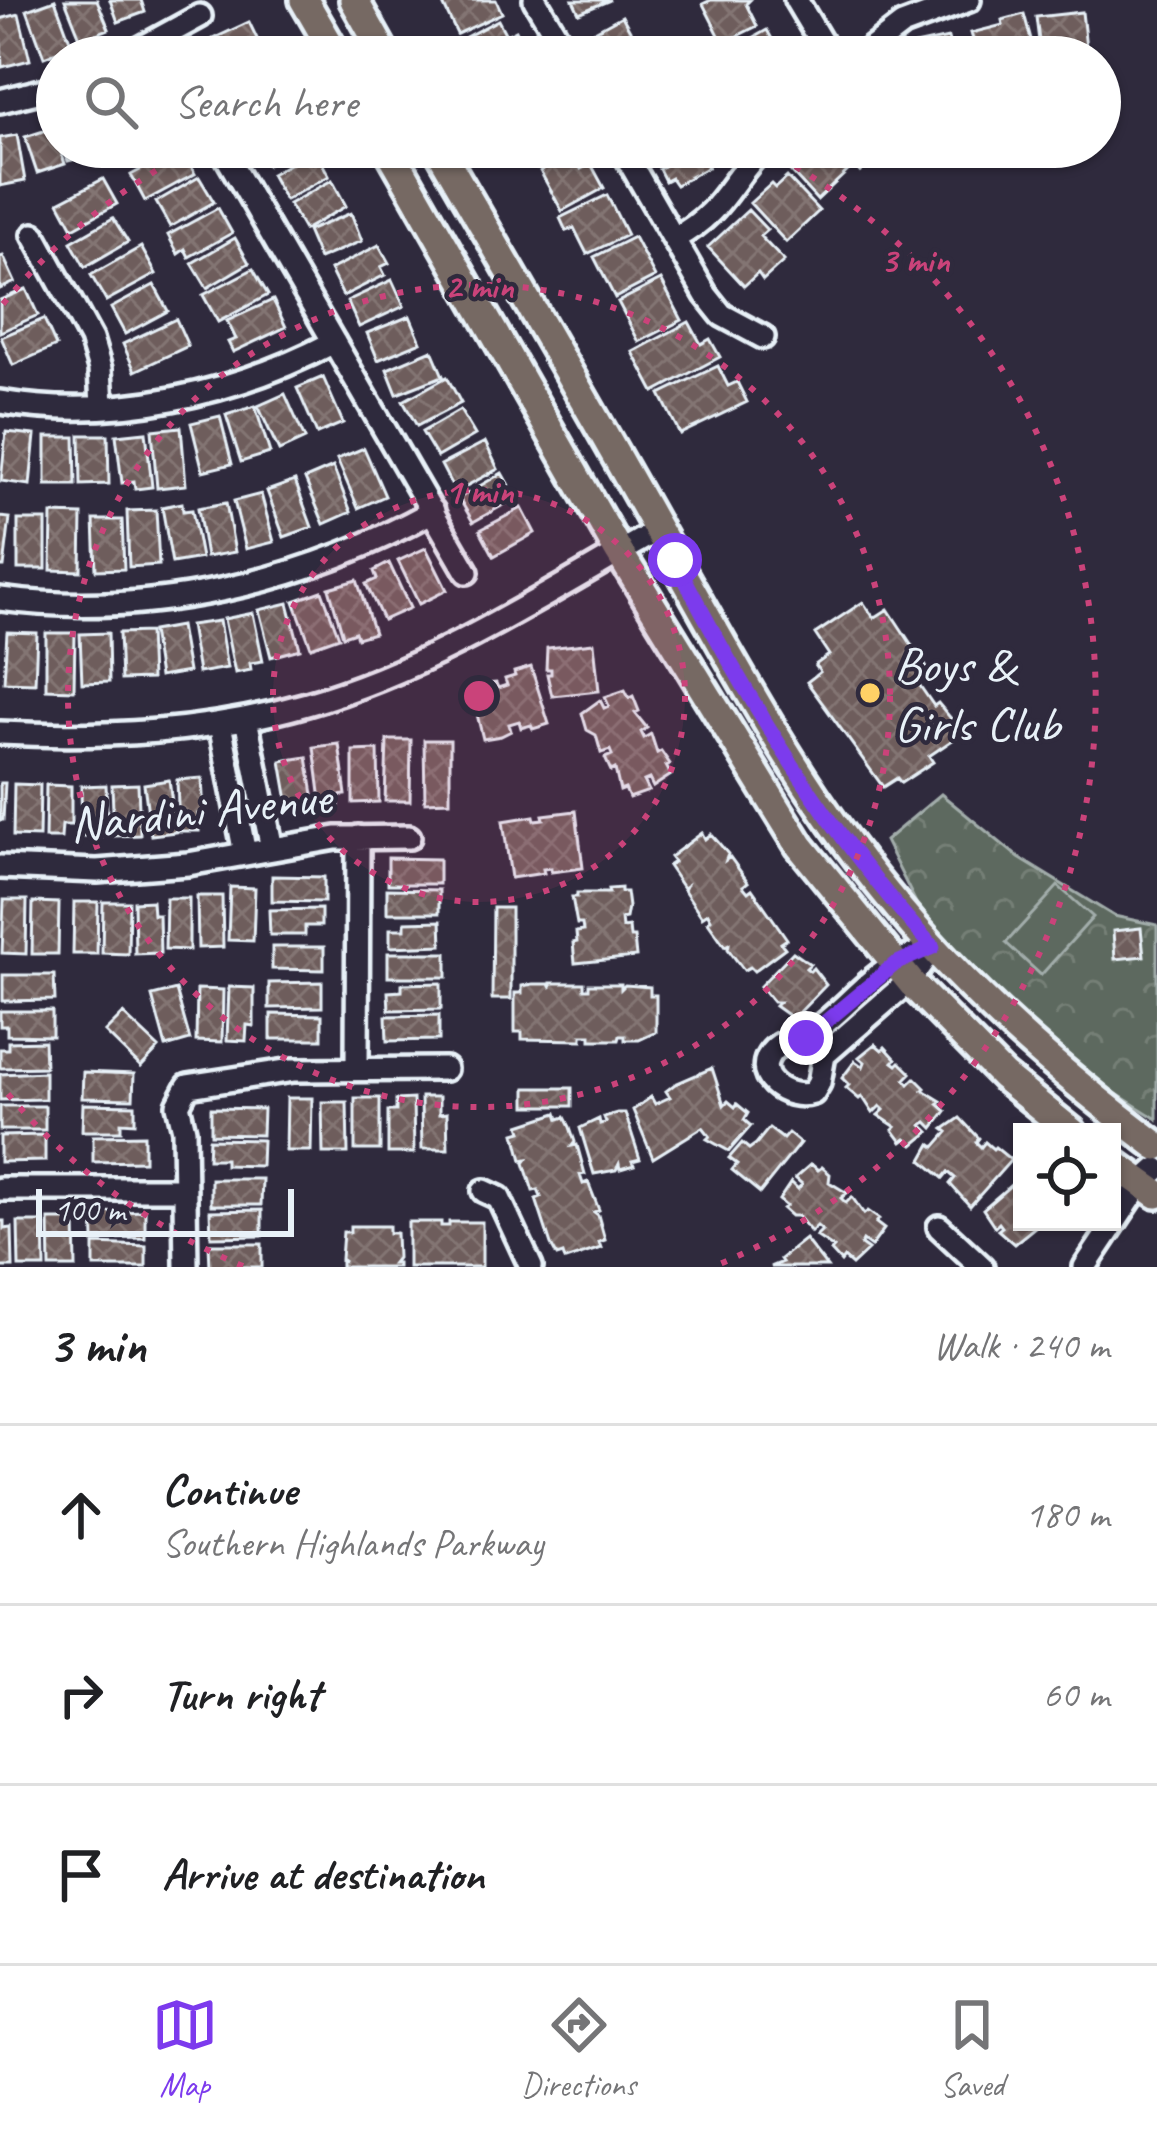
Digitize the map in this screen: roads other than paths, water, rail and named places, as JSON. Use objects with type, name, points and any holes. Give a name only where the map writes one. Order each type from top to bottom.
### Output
[{"type":"main road","points":[[304,0],[325,36]]},
{"type":"main road","points":[[354,0],[374,36]]},
{"type":"main road","points":[[400,168],[619,552],[789,830],[902,972],[1004,1076],[1061,1123]]},
{"type":"main road","points":[[450,168],[706,621],[800,777],[854,853],[933,947],[1028,1044],[1157,1147]]},
{"type":"main road","points":[[1121,1166],[1152,1182]]},
{"type":"street","points":[[535,0],[556,36]]},
{"type":"street","points":[[796,0],[817,36]]},
{"type":"street","points":[[888,36],[902,25],[969,0]]},
{"type":"street","points":[[177,36],[200,16]]},
{"type":"street","points":[[0,101],[36,92]]},
{"type":"street","points":[[233,168],[467,572]]},
{"type":"street","points":[[633,168],[722,315],[763,337]]},
{"type":"street","points":[[675,238],[719,208],[749,168]]},
{"type":"street","points":[[34,235],[92,339],[102,406]]},
{"type":"street","points":[[0,402],[102,406],[222,388],[261,376],[334,342]]},
{"type":"street","points":[[0,599],[118,603],[220,590],[334,557],[433,511]]},
{"type":"street","points":[[0,733],[103,736],[220,724],[311,703],[441,651],[658,530]]},
{"type":"street","points":[[246,719],[272,849]]},
{"type":"street","points":[[220,724],[245,854]]},
{"type":"street","name":"Nardini Avenue","points":[[0,867],[98,871],[188,865],[358,837],[409,836]]},
{"type":"street","points":[[357,1068],[358,837]]},
{"type":"street","points":[[902,972],[824,1055],[813,1093],[796,1096],[774,1087],[766,1072],[768,1057],[776,1048],[785,1041],[806,1038],[933,947]]},
{"type":"street","points":[[186,1267],[184,1130],[178,1105],[188,1086],[279,1072],[445,1069]]},
{"type":"street","points":[[1084,1267],[1152,1182]]},
{"type":"street","points":[[0,1189],[185,1189]]},
{"type":"street","points":[[484,1191],[499,1198],[531,1267]]},
{"type":"street","points":[[939,1227],[982,1267]]},
{"type":"place","name":"Boys & Girls Club","points":[[870,693]]}]
